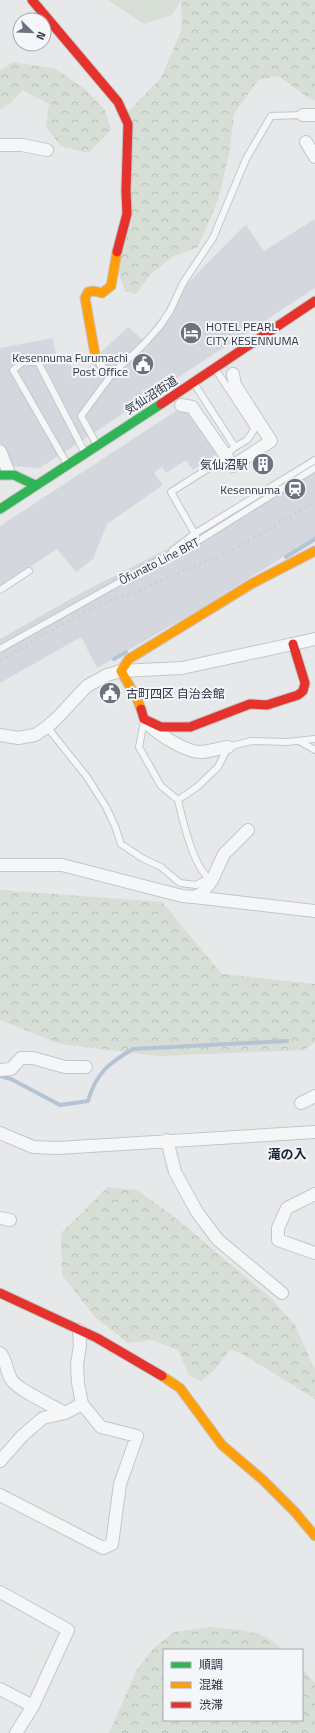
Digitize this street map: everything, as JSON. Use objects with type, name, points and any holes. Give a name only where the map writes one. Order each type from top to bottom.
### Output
[{"type":"street","points":[[32,0],[118,102],[128,124],[126,191],[127,214],[117,249],[111,286],[102,293],[94,291],[88,292],[85,298],[95,354]]},
{"type":"street","points":[[306,142],[315,157]]},
{"type":"street","points":[[0,145],[22,145],[48,150]]},
{"type":"street","name":"気仙沼街道","points":[[0,509],[96,445],[216,369],[315,301]]},
{"type":"street","points":[[181,405],[192,406],[233,466],[271,441],[235,385],[233,374]]},
{"type":"street","points":[[0,451],[5,474],[22,477],[35,485]]},
{"type":"street","points":[[121,672],[129,659],[253,583],[315,551]]},
{"type":"street","points":[[0,735],[18,738],[35,735],[47,727],[87,686],[107,675],[121,672],[182,668],[315,639]]},
{"type":"street","points":[[144,719],[161,727],[190,728],[250,704],[267,705],[298,695],[303,691],[304,683],[293,644]]},
{"type":"street","points":[[121,672],[137,699],[144,719],[157,733],[180,746],[199,752],[228,747]]},
{"type":"street","points":[[194,897],[202,893],[224,854],[248,830]]},
{"type":"street","points":[[0,865],[62,865],[182,896],[315,911]]},
{"type":"street","points":[[0,1070],[11,1070],[21,1058],[34,1058],[65,1067],[86,1067]]},
{"type":"street","points":[[301,1103],[315,1096]]},
{"type":"street","points":[[0,1133],[33,1148],[90,1147],[167,1140],[315,1132]]},
{"type":"street","points":[[167,1140],[175,1172],[201,1217],[218,1240],[282,1293]]},
{"type":"street","points":[[315,1194],[287,1208],[278,1228],[278,1240],[315,1253]]},
{"type":"street","points":[[0,1292],[97,1338],[146,1366],[180,1388],[222,1445],[264,1480],[295,1512],[315,1536]]},
{"type":"street","points":[[0,1495],[103,1548],[112,1544],[120,1484],[137,1436],[101,1427],[82,1404],[78,1383],[80,1346],[79,1330]]},
{"type":"street","points":[[0,1353],[3,1356],[11,1380],[30,1394],[64,1413]]},
{"type":"street","points":[[0,1461],[23,1435],[43,1418],[64,1413],[82,1404]]},
{"type":"street","points":[[0,1592],[68,1630],[33,1706],[16,1733]]},
{"type":"street","points":[[0,1689],[33,1706]]},
{"type":"lane","points":[[96,445],[81,416],[112,374],[160,326],[170,311],[183,282],[213,238],[246,158],[271,116],[309,115]]},
{"type":"lane","points":[[95,354],[100,365],[112,374]]},
{"type":"lane","points":[[68,464],[12,370],[23,362],[38,362],[85,453]]},
{"type":"lane","points":[[198,541],[171,492],[212,466],[235,447],[247,440],[254,430],[253,426],[216,369]]},
{"type":"lane","points":[[193,383],[235,447]]},
{"type":"lane","points":[[159,560],[194,534],[315,460]]},
{"type":"lane","name":"Ōfunato Line BRT","points":[[0,649],[159,560],[198,541],[315,468]]},
{"type":"lane","points":[[0,590],[29,571]]},
{"type":"lane","points":[[47,727],[87,777],[112,820],[121,844],[142,858],[161,867],[180,883],[196,885],[211,879],[200,866],[188,840],[178,800],[161,786],[139,747],[144,719]]},
{"type":"lane","points":[[178,800],[198,787],[218,767],[228,747],[251,741],[299,741],[315,739]]},
{"type":"lane","points":[[299,741],[315,750]]},
{"type":"shaded area","points":[[315,219],[315,288],[40,468],[9,466],[0,442],[0,348],[53,338],[58,365],[66,363],[82,371],[95,364],[98,355],[128,327],[142,339],[146,337],[186,285],[246,225],[264,251]]},
{"type":"shaded area","points":[[182,407],[193,411],[218,453],[193,470],[186,460],[166,473],[162,467],[154,473],[163,485],[107,524],[93,559],[76,572],[57,549],[0,586],[0,526]]},
{"type":"shaded area","points":[[315,457],[315,537],[198,610],[97,668],[81,637],[0,683],[0,639],[83,592],[167,549],[202,525]]},
{"type":"green space","points":[[108,0],[181,0],[172,15],[144,24]]},
{"type":"green space","points":[[181,0],[315,0],[315,100],[308,98],[279,76],[258,80],[234,114],[230,150],[218,200],[198,247],[172,257],[151,274],[136,294],[125,291],[118,272],[129,111],[161,78],[182,29]]},
{"type":"green space","points":[[13,62],[56,69],[85,89],[105,110],[111,130],[88,153],[61,146],[46,127],[49,104],[23,90],[12,102],[0,110],[0,70]]},
{"type":"green space","points":[[0,890],[162,902],[222,974],[315,984],[315,1042],[304,1050],[158,1056],[60,1044],[0,1020]]},
{"type":"green space","points":[[108,1187],[137,1190],[173,1216],[271,1298],[295,1325],[315,1368],[315,1399],[241,1353],[230,1350],[215,1369],[201,1381],[189,1375],[178,1350],[152,1340],[128,1343],[95,1317],[62,1275],[61,1233]]},
{"type":"green space","points":[[211,1627],[241,1630],[259,1634],[275,1643],[282,1649],[163,1649],[163,1721],[303,1721],[303,1670],[315,1683],[315,1733],[109,1733],[137,1669],[154,1648],[174,1632]]},
{"type":"waterway","points":[[286,557],[315,539]]},
{"type":"waterway","points":[[114,659],[126,652]]},
{"type":"waterway","points":[[0,1076],[11,1079],[60,1105],[88,1101],[95,1083],[104,1070],[110,1064],[133,1049],[287,1041]]},
{"type":"railway","points":[[0,661],[48,632],[95,607],[147,587],[234,549],[315,502]]},
{"type":"traffic: fast","points":[[0,509],[161,404]]},
{"type":"traffic: fast","points":[[0,475],[14,475],[35,485]]},
{"type":"traffic: slow","points":[[95,354],[85,298],[88,292],[94,291],[102,293],[111,286],[117,252]]},
{"type":"traffic: slow","points":[[141,709],[121,671],[129,659],[253,583],[315,551]]},
{"type":"traffic: slow","points":[[162,1376],[180,1388],[222,1445],[263,1480],[295,1512],[315,1536]]},
{"type":"traffic: jam","points":[[32,0],[118,102],[128,124],[126,191],[127,214],[117,252]]},
{"type":"traffic: jam","points":[[161,404],[315,301]]},
{"type":"traffic: jam","points":[[141,709],[144,719],[161,727],[190,727],[250,704],[267,705],[298,695],[303,691],[305,683],[293,644]]},
{"type":"traffic: jam","points":[[0,1293],[97,1338],[162,1376]]},
{"type":"place","name":"HOTEL PEARL CITY KESENNUMA","points":[[191,333]]},
{"type":"place","name":"Kesennuma Furumachi Post Office","points":[[143,364]]},
{"type":"place","name":"気仙沼駅","points":[[263,464]]},
{"type":"place","name":"Kesennuma","points":[[295,489]]},
{"type":"place","name":"古町四区 自治会館","points":[[110,693]]},
{"type":"district","name":"滝の入","points":[[287,1154]]}]
